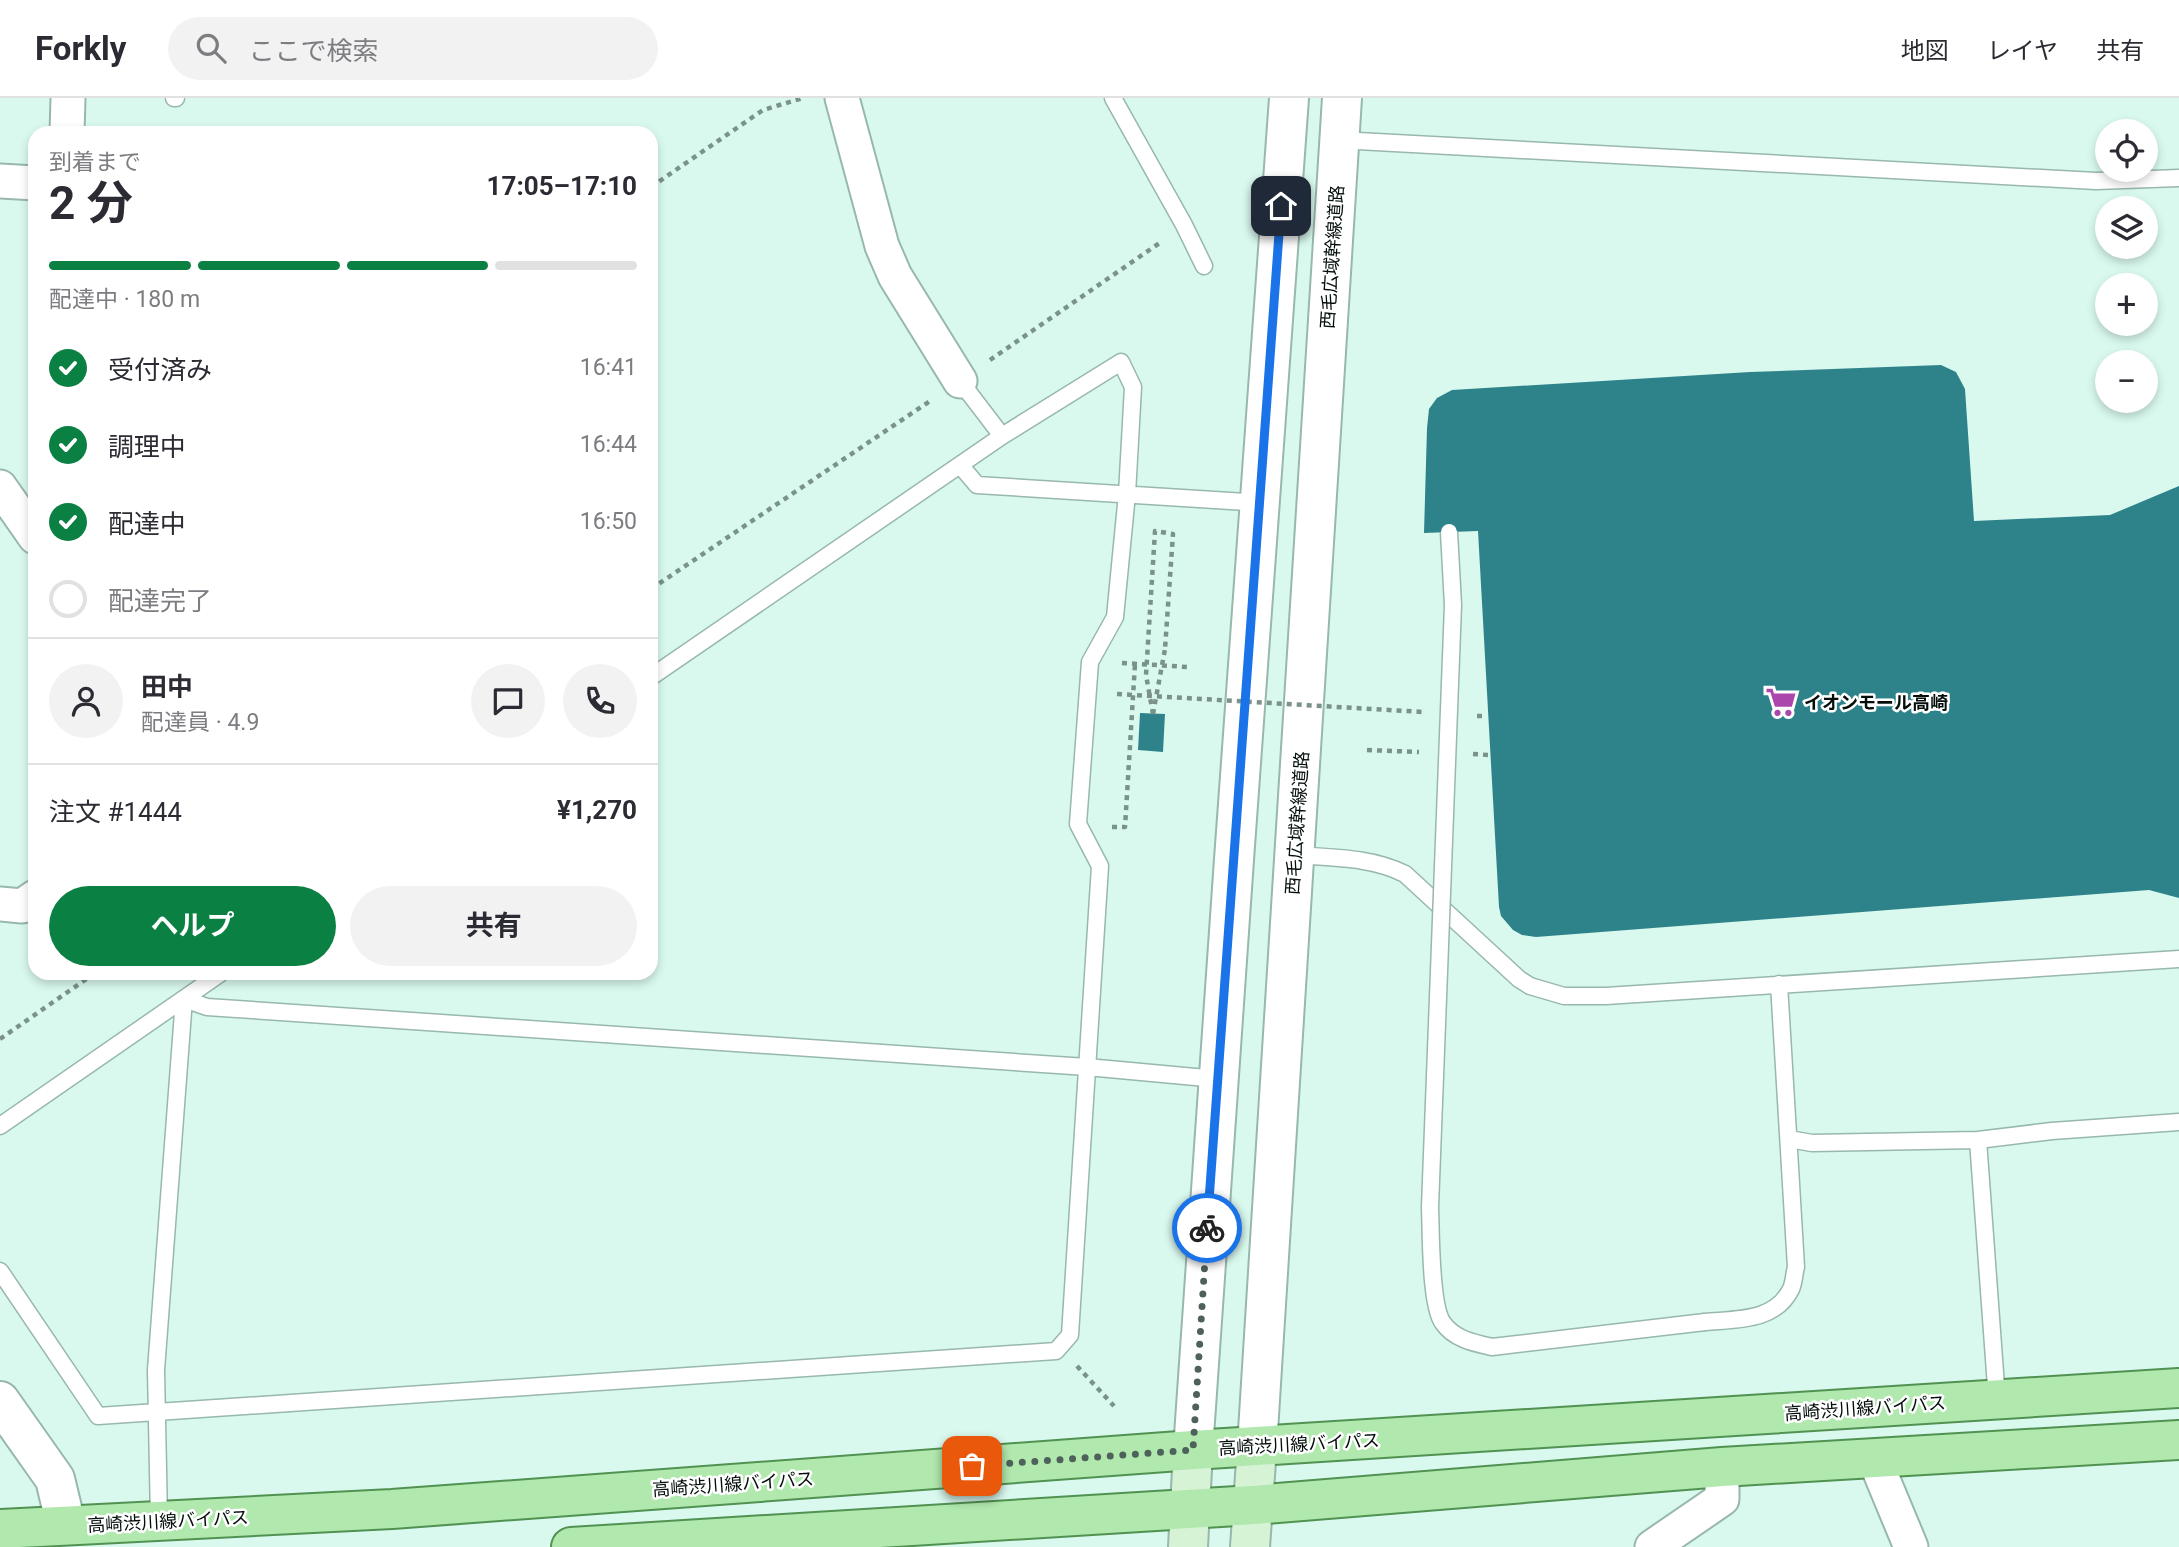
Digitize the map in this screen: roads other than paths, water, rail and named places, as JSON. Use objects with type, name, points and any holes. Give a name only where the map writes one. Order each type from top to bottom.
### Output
[{"type":"main road","name":"高崎渋川線バイパス","points":[[0,1530],[405,1508],[1193,1450],[2179,1388]]},
{"type":"main road","points":[[571,1547],[1253,1505],[1722,1467],[2179,1440]]},
{"type":"main road","name":"西毛広域幹線道路","points":[[1250,1547],[1257,1447]]},
{"type":"main road","points":[[1188,1547],[1193,1450]]},
{"type":"street","points":[[67,126],[68,98]]},
{"type":"street","points":[[842,98],[882,246],[895,276],[960,381]]},
{"type":"street","points":[[1193,1450],[1217,1079],[1262,503],[1289,98]]},
{"type":"street","name":"西毛広域幹線道路","points":[[1257,1447],[1342,98]]},
{"type":"street","points":[[0,181],[28,183]]},
{"type":"street","points":[[0,487],[28,527]]},
{"type":"street","points":[[0,904],[22,906],[28,902]]},
{"type":"street","points":[[0,1401],[55,1479],[66,1525]]},
{"type":"street","points":[[1874,1458],[1911,1547]]},
{"type":"street","points":[[1652,1547],[1722,1499],[1722,1467]]},
{"type":"lane","points":[[1113,98],[1204,266]]},
{"type":"lane","points":[[1339,140],[2096,181],[2179,178]]},
{"type":"lane","points":[[0,1271],[99,1416],[1056,1352],[1070,1335],[1100,866],[1079,824],[1090,662],[1115,617],[1127,494],[1133,387],[1121,362],[1002,436],[658,672]]},
{"type":"lane","points":[[960,381],[1002,436]]},
{"type":"lane","points":[[960,465],[977,485],[1262,503]]},
{"type":"lane","points":[[1449,532],[1453,605],[1430,1207],[1436,1303],[1442,1323],[1464,1340],[1492,1347],[1762,1316],[1777,1307],[1791,1289],[1796,1267],[1779,984]]},
{"type":"lane","points":[[1295,855],[1366,860],[1390,866],[1405,874],[1519,979],[1544,992],[1564,996],[1606,996],[2179,959]]},
{"type":"lane","points":[[0,1126],[211,980]]},
{"type":"lane","points":[[184,999],[207,1007],[1087,1067],[1217,1079]]},
{"type":"lane","points":[[159,1522],[156,1370],[184,999]]},
{"type":"lane","points":[[1789,1139],[1812,1143],[1978,1140],[2052,1131],[2179,1122]]},
{"type":"lane","points":[[1978,1140],[1997,1399]]},
{"type":"place","name":"イオンモール高崎","points":[[1781,702]]}]
